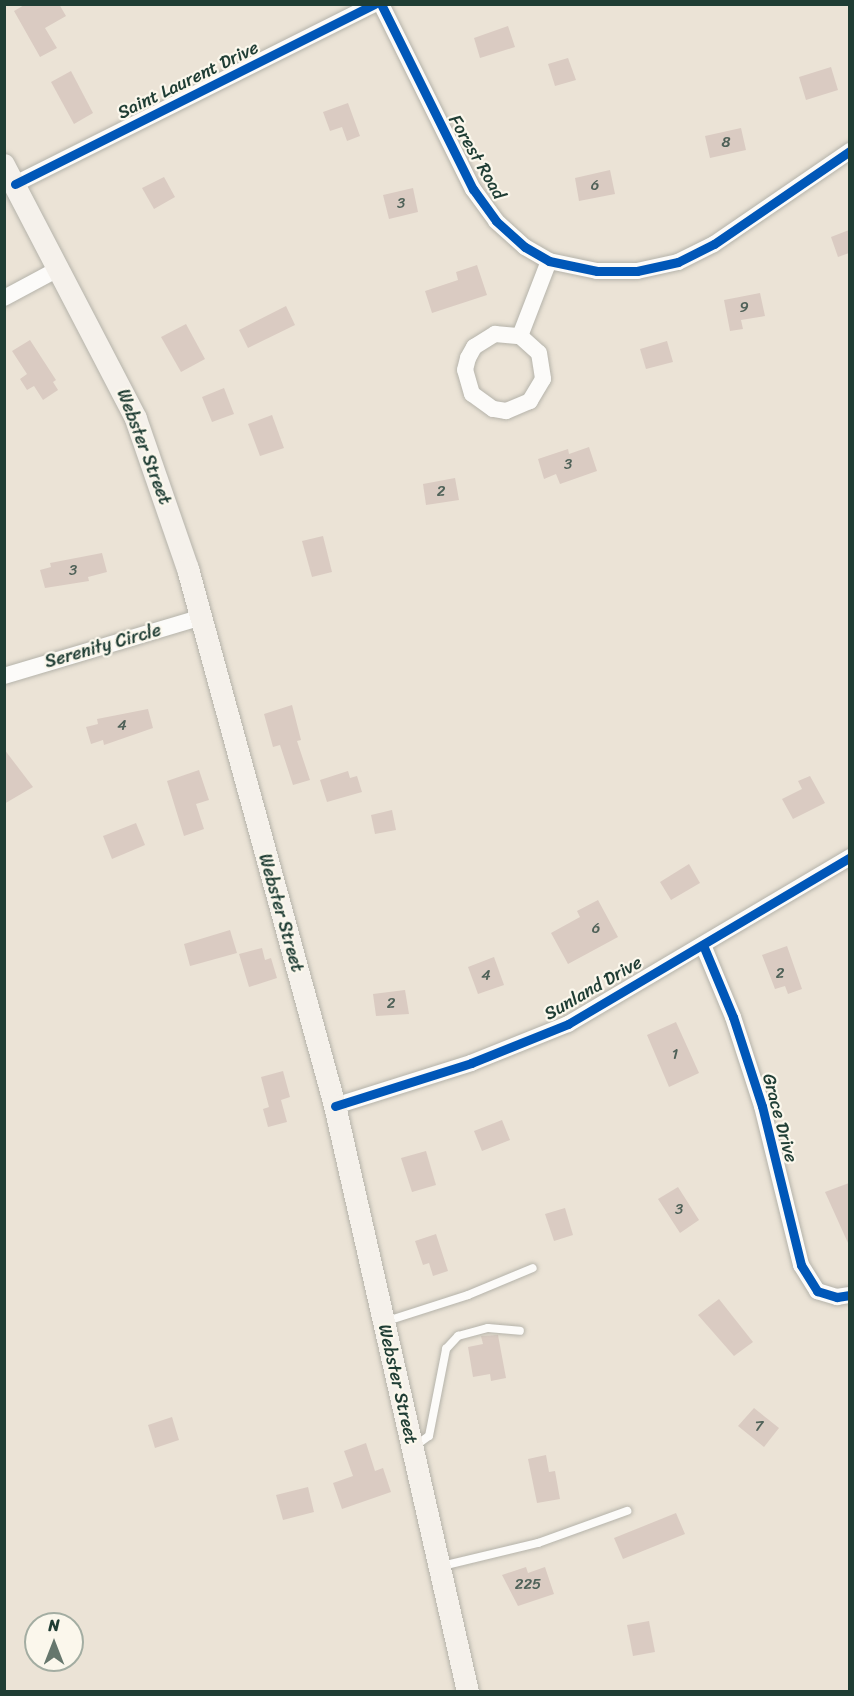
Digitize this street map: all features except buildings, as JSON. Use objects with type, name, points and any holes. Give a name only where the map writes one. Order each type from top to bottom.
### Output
[{"type":"main road","name":"Webster Street","points":[[10,175],[136,419],[158,474],[202,617],[334,1106],[468,1692]]},
{"type":"street","name":"Saint Laurent Drive","points":[[10,175],[375,4]]},
{"type":"street","name":"Forest Road","points":[[381,4],[473,189],[496,221],[525,247],[549,261],[597,271],[637,272],[678,262],[714,244],[849,151]]},
{"type":"street","points":[[520,336],[549,261]]},
{"type":"street","points":[[4,298],[60,268]]},
{"type":"street","points":[[495,334],[520,336],[539,353],[543,366],[541,385],[530,401],[519,408],[493,409],[472,394],[466,377],[468,358],[474,347],[495,334]]},
{"type":"street","name":"Serenity Circle","points":[[4,676],[202,617]]},
{"type":"street","name":"Sunland Drive","points":[[334,1106],[526,1044],[703,945],[849,857]]},
{"type":"street","name":"Grace Drive","points":[[703,945],[733,1017],[762,1106],[801,1265],[812,1285],[826,1295],[849,1295]]},
{"type":"lane","points":[[384,1322],[468,1295],[532,1268]]},
{"type":"lane","points":[[412,1448],[429,1436],[446,1349],[452,1342],[458,1336],[488,1328],[520,1331]]},
{"type":"lane","points":[[439,1567],[538,1543],[627,1511]]},
{"type":"cycle path","points":[[15,184],[375,4]]},
{"type":"cycle path","points":[[381,4],[473,189],[496,221],[525,247],[549,261],[597,271],[637,271],[678,262],[714,244],[850,151]]},
{"type":"cycle path","points":[[335,1106],[471,1063],[568,1024],[850,857]]},
{"type":"cycle path","points":[[703,945],[733,1017],[762,1106],[801,1265],[817,1291],[837,1297],[850,1295]]}]
